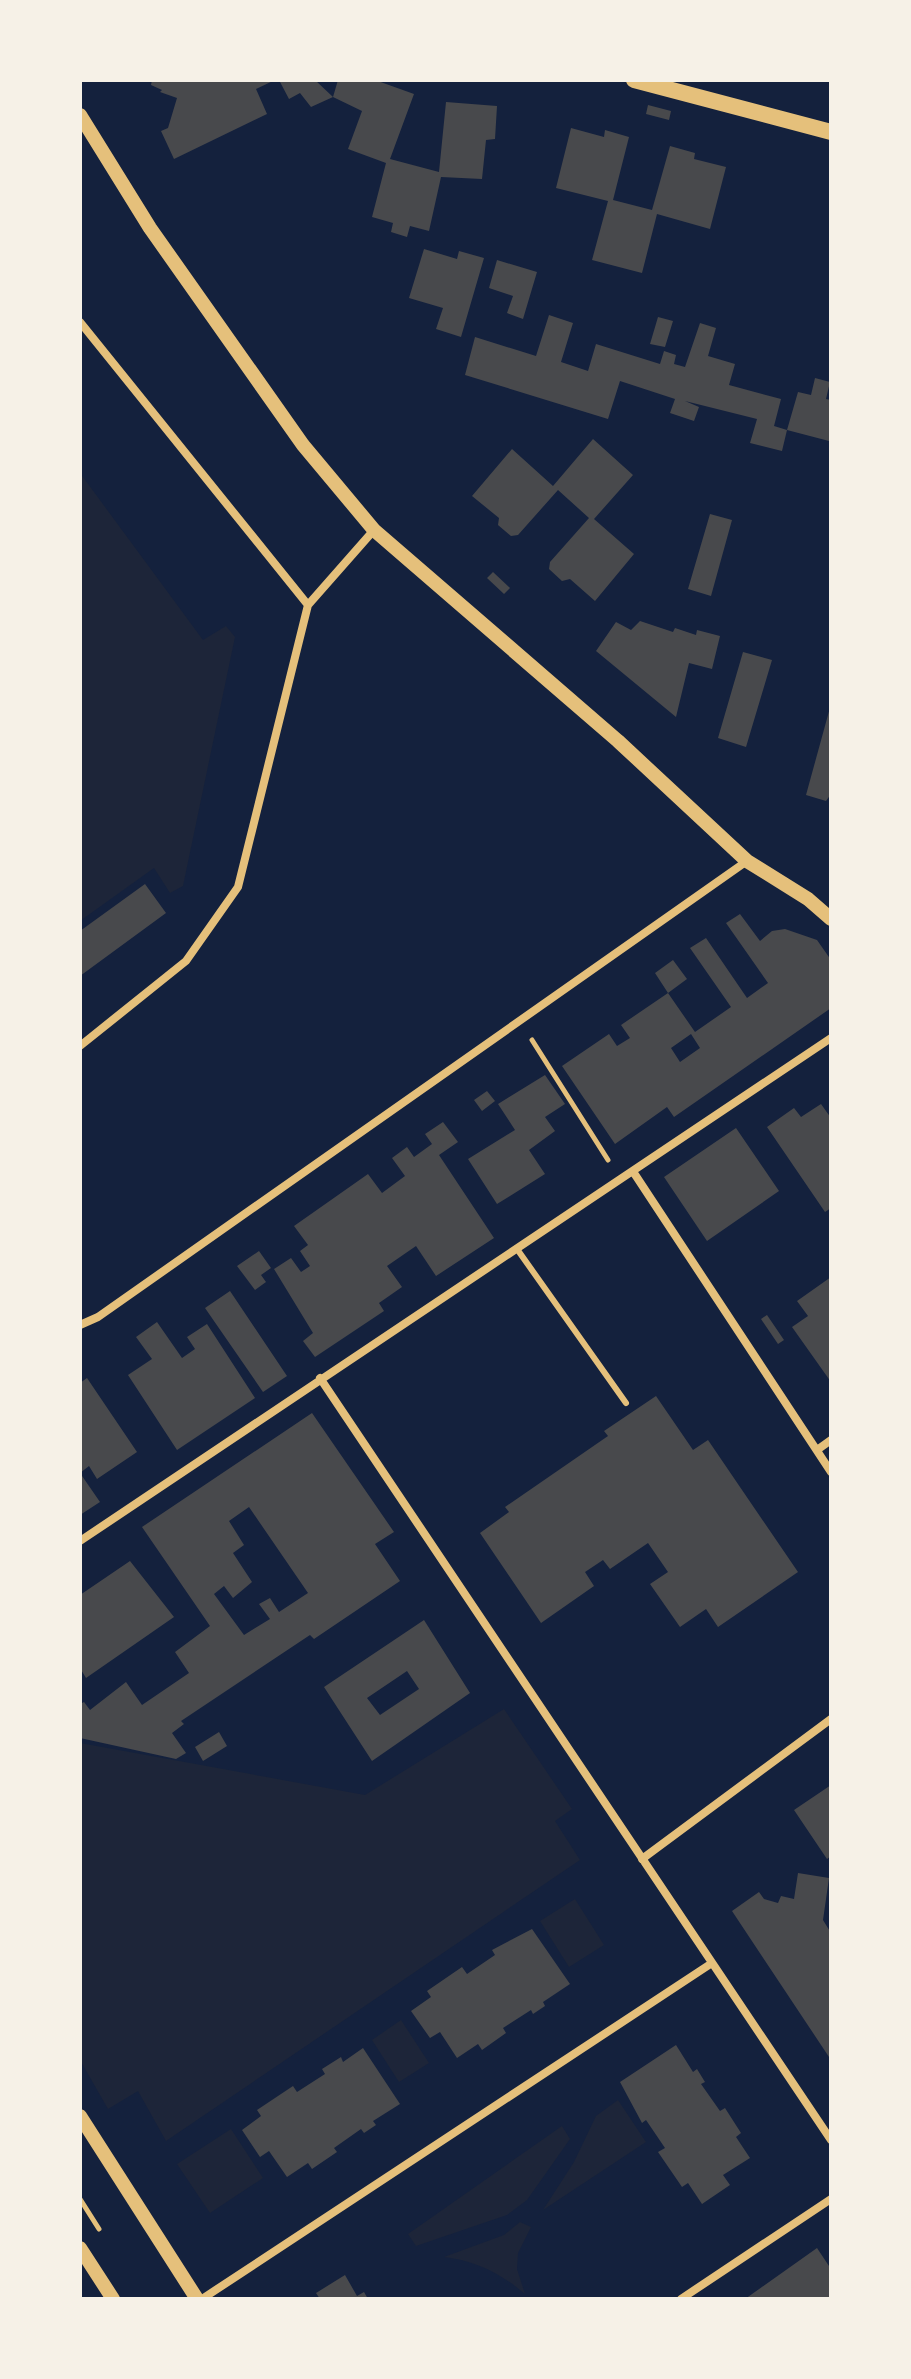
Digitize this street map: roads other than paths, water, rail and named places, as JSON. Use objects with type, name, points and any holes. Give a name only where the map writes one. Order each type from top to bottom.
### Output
[{"type":"main road","points":[[634,80],[831,132]]},
{"type":"street","points":[[80,115],[150,228],[294,433],[374,530],[618,741],[747,861],[808,899],[831,919]]},
{"type":"street","points":[[80,322],[308,605]]},
{"type":"street","points":[[80,1046],[186,961],[238,887],[308,605],[374,530]]},
{"type":"street","points":[[80,1325],[98,1317],[747,861]]},
{"type":"street","points":[[80,1541],[320,1378],[634,1173],[831,1038]]},
{"type":"street","points":[[634,1173],[831,1472]]},
{"type":"street","points":[[320,1378],[712,1963],[828,2127],[831,2140]]},
{"type":"street","points":[[817,1450],[831,1440]]},
{"type":"street","points":[[642,1859],[831,1719]]},
{"type":"street","points":[[80,2116],[200,2299],[712,1963]]},
{"type":"street","points":[[681,2299],[831,2199]]},
{"type":"street","points":[[80,2248],[113,2299]]},
{"type":"lane","points":[[517,1249],[626,1403]]}]
